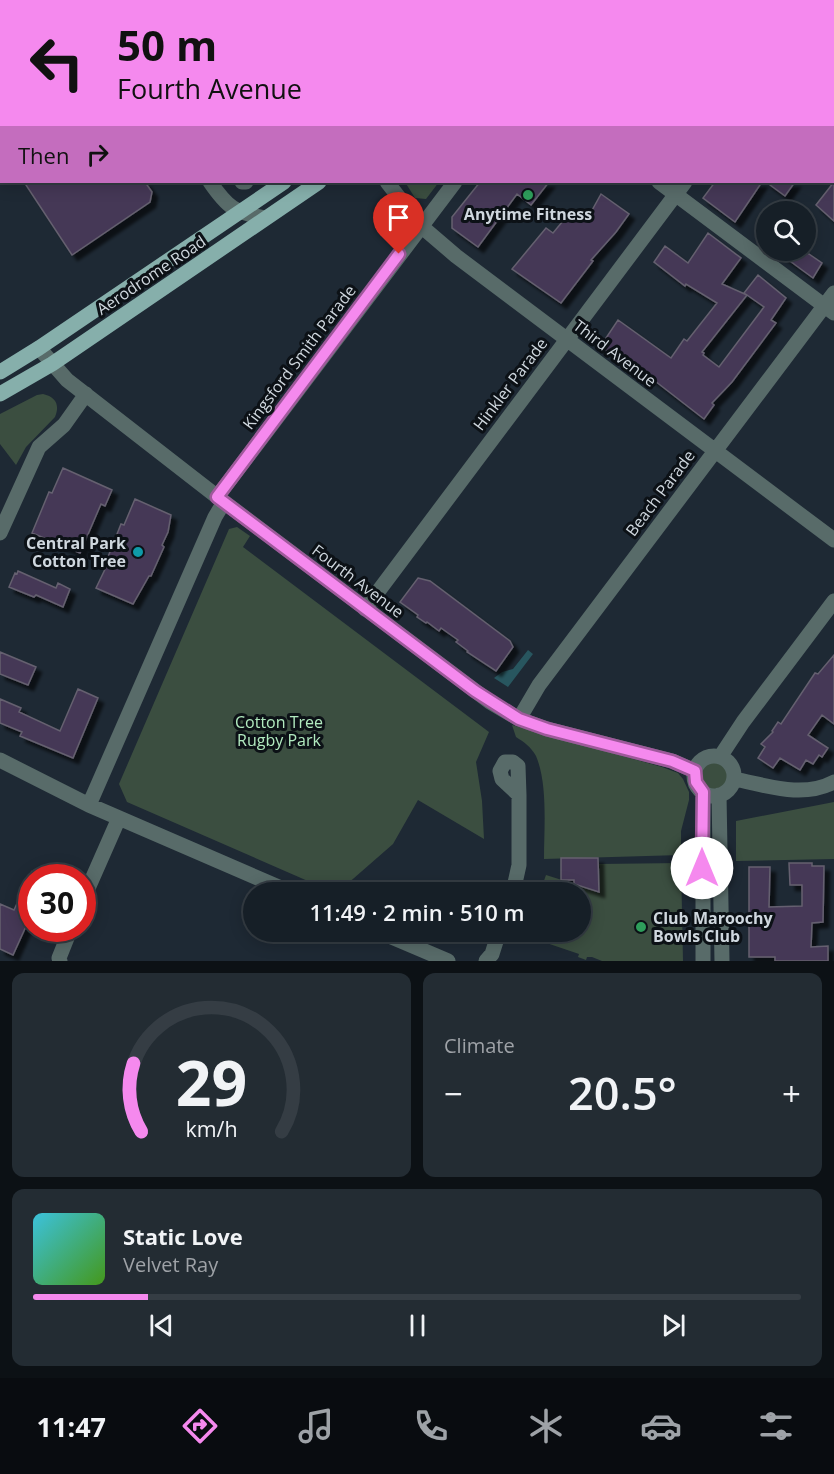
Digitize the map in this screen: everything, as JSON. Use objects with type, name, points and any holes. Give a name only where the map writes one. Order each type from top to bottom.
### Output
[{"type":"main road","name":"Aerodrome Road","points":[[0,372],[283,183]]},
{"type":"main road","name":"Aerodrome Road","points":[[0,394],[52,364],[318,183]]},
{"type":"street","points":[[211,183],[238,213],[265,218]]},
{"type":"street","name":"Third Avenue","points":[[388,183],[420,226],[456,256],[834,540]]},
{"type":"street","name":"Kingsford Smith Parade","points":[[89,805],[220,500],[420,226],[454,183]]},
{"type":"street","points":[[660,183],[829,310]]},
{"type":"street","name":"Hinkler Parade","points":[[365,609],[684,183]]},
{"type":"street","name":"Beach Parade","points":[[519,719],[539,684],[715,450],[829,310],[834,293]]},
{"type":"street","name":"Fourth Avenue","points":[[39,348],[67,380],[220,500],[490,702],[519,719],[547,729],[672,761],[695,771]]},
{"type":"street","points":[[0,533],[39,447],[64,425],[86,394]]},
{"type":"street","points":[[720,757],[742,722],[834,601]]},
{"type":"street","points":[[703,792],[719,795],[729,789],[734,779],[729,763],[720,757],[707,757],[695,771],[696,782],[703,792],[703,961]]},
{"type":"street","points":[[0,760],[89,805],[268,882]]},
{"type":"street","points":[[734,779],[796,791],[811,790],[834,782]]},
{"type":"street","points":[[515,882],[519,865],[519,795]]},
{"type":"street","points":[[719,795],[722,961]]},
{"type":"street","points":[[96,870],[119,818]]},
{"type":"street","points":[[57,960],[65,942]]},
{"type":"street","points":[[403,942],[448,961]]},
{"type":"street","points":[[486,961],[492,954],[496,942]]},
{"type":"green space","points":[[406,183],[438,183],[426,199],[415,198]]},
{"type":"green space","points":[[43,394],[56,402],[55,417],[26,447],[16,465],[0,444],[0,414]]},
{"type":"green space","name":"Cotton Tree Rugby Park","points":[[237,527],[250,536],[243,547],[489,732],[476,762],[482,801],[484,839],[418,800],[393,844],[349,882],[310,882],[127,802],[119,784],[229,529]]},
{"type":"green space","points":[[512,725],[678,773],[689,792],[681,831],[681,855],[544,859],[545,807],[540,767],[532,750],[516,737]]},
{"type":"green space","points":[[714,761],[724,765],[728,775],[724,785],[714,789],[704,785],[700,775],[704,765]]},
{"type":"green space","points":[[834,802],[834,859],[736,861],[736,821]]},
{"type":"green space","name":"Club Maroochy Bowls Club","points":[[681,863],[683,961],[602,961],[592,957],[587,957],[586,960],[578,957],[579,954],[544,942],[591,942],[591,889],[600,892],[599,864]]},
{"type":"green space","name":"Club Maroochy Bowls Club","points":[[546,875],[568,882],[544,882]]},
{"type":"water","points":[[528,650],[533,654],[508,687],[494,678],[502,672],[513,669]]},
{"type":"building","points":[[25,183],[146,183],[152,192],[150,202],[72,255]]},
{"type":"building","points":[[479,183],[548,183],[531,205],[517,194],[478,247],[452,228],[452,217]]},
{"type":"building","points":[[714,183],[761,183],[735,222],[703,198]]},
{"type":"building","points":[[767,183],[794,183],[785,196]]},
{"type":"building","points":[[833,183],[834,183],[834,221],[816,205]]},
{"type":"building","points":[[601,194],[629,214],[591,260],[593,261],[561,303],[512,269],[546,228],[553,233],[572,210],[586,221]]},
{"type":"building","points":[[708,233],[741,258],[722,284],[747,295],[744,293],[758,275],[786,298],[771,320],[776,323],[732,382],[712,403],[714,405],[704,419],[655,381],[600,347],[618,320],[671,358],[684,339],[687,341],[717,303],[686,284],[685,286],[654,262],[665,246],[688,263]],"holes":[[[747,295],[764,307],[719,367],[703,355],[702,352]]]},
{"type":"building","points":[[816,259],[822,263],[813,278],[790,261],[816,261]]},
{"type":"building","points":[[63,468],[112,490],[105,506],[101,504],[80,553],[32,533],[49,492],[52,493]]},
{"type":"building","name":"Central Park Cotton Tree","points":[[135,499],[171,515],[168,532],[162,545],[164,547],[151,576],[133,604],[96,588],[108,563],[106,562],[121,524],[124,525]]},
{"type":"building","points":[[18,571],[56,588],[58,583],[70,589],[63,607],[36,595],[34,597],[9,587]]},
{"type":"building","points":[[418,578],[430,581],[510,641],[513,647],[496,671],[467,652],[456,642],[458,640],[441,628],[439,631],[426,623],[400,602]]},
{"type":"building","points":[[0,652],[36,667],[28,685],[0,674]]},
{"type":"building","points":[[834,655],[834,724],[822,715],[808,735],[828,748],[813,764],[806,760],[800,770],[780,758],[773,768],[758,758],[765,747],[761,744],[773,732],[778,722],[781,724],[815,673],[818,674]]},
{"type":"building","points":[[78,689],[98,698],[73,758],[20,736],[22,732],[0,723],[0,699],[21,708],[19,712],[60,731]]},
{"type":"building","points":[[561,858],[598,858],[599,892],[591,889],[591,882],[561,880]]},
{"type":"building","points":[[789,863],[812,863],[812,866],[824,866],[823,922],[812,923],[811,947],[828,946],[828,961],[775,961],[775,957],[749,957],[749,867],[770,867],[769,907],[802,906],[802,885],[790,885]]},
{"type":"building","points":[[18,901],[19,942],[13,955],[0,949],[0,904],[14,910]]},
{"type":"place","name":"Anytime Fitness","points":[[528,195]]},
{"type":"place","name":"Central Park Cotton Tree","points":[[138,552]]},
{"type":"place","name":"Club Maroochy Bowls Club","points":[[641,927]]},
{"type":"route","points":[[399,254],[217,497],[504,711],[547,729],[672,761],[695,771],[696,782],[703,792],[702,868]]}]
